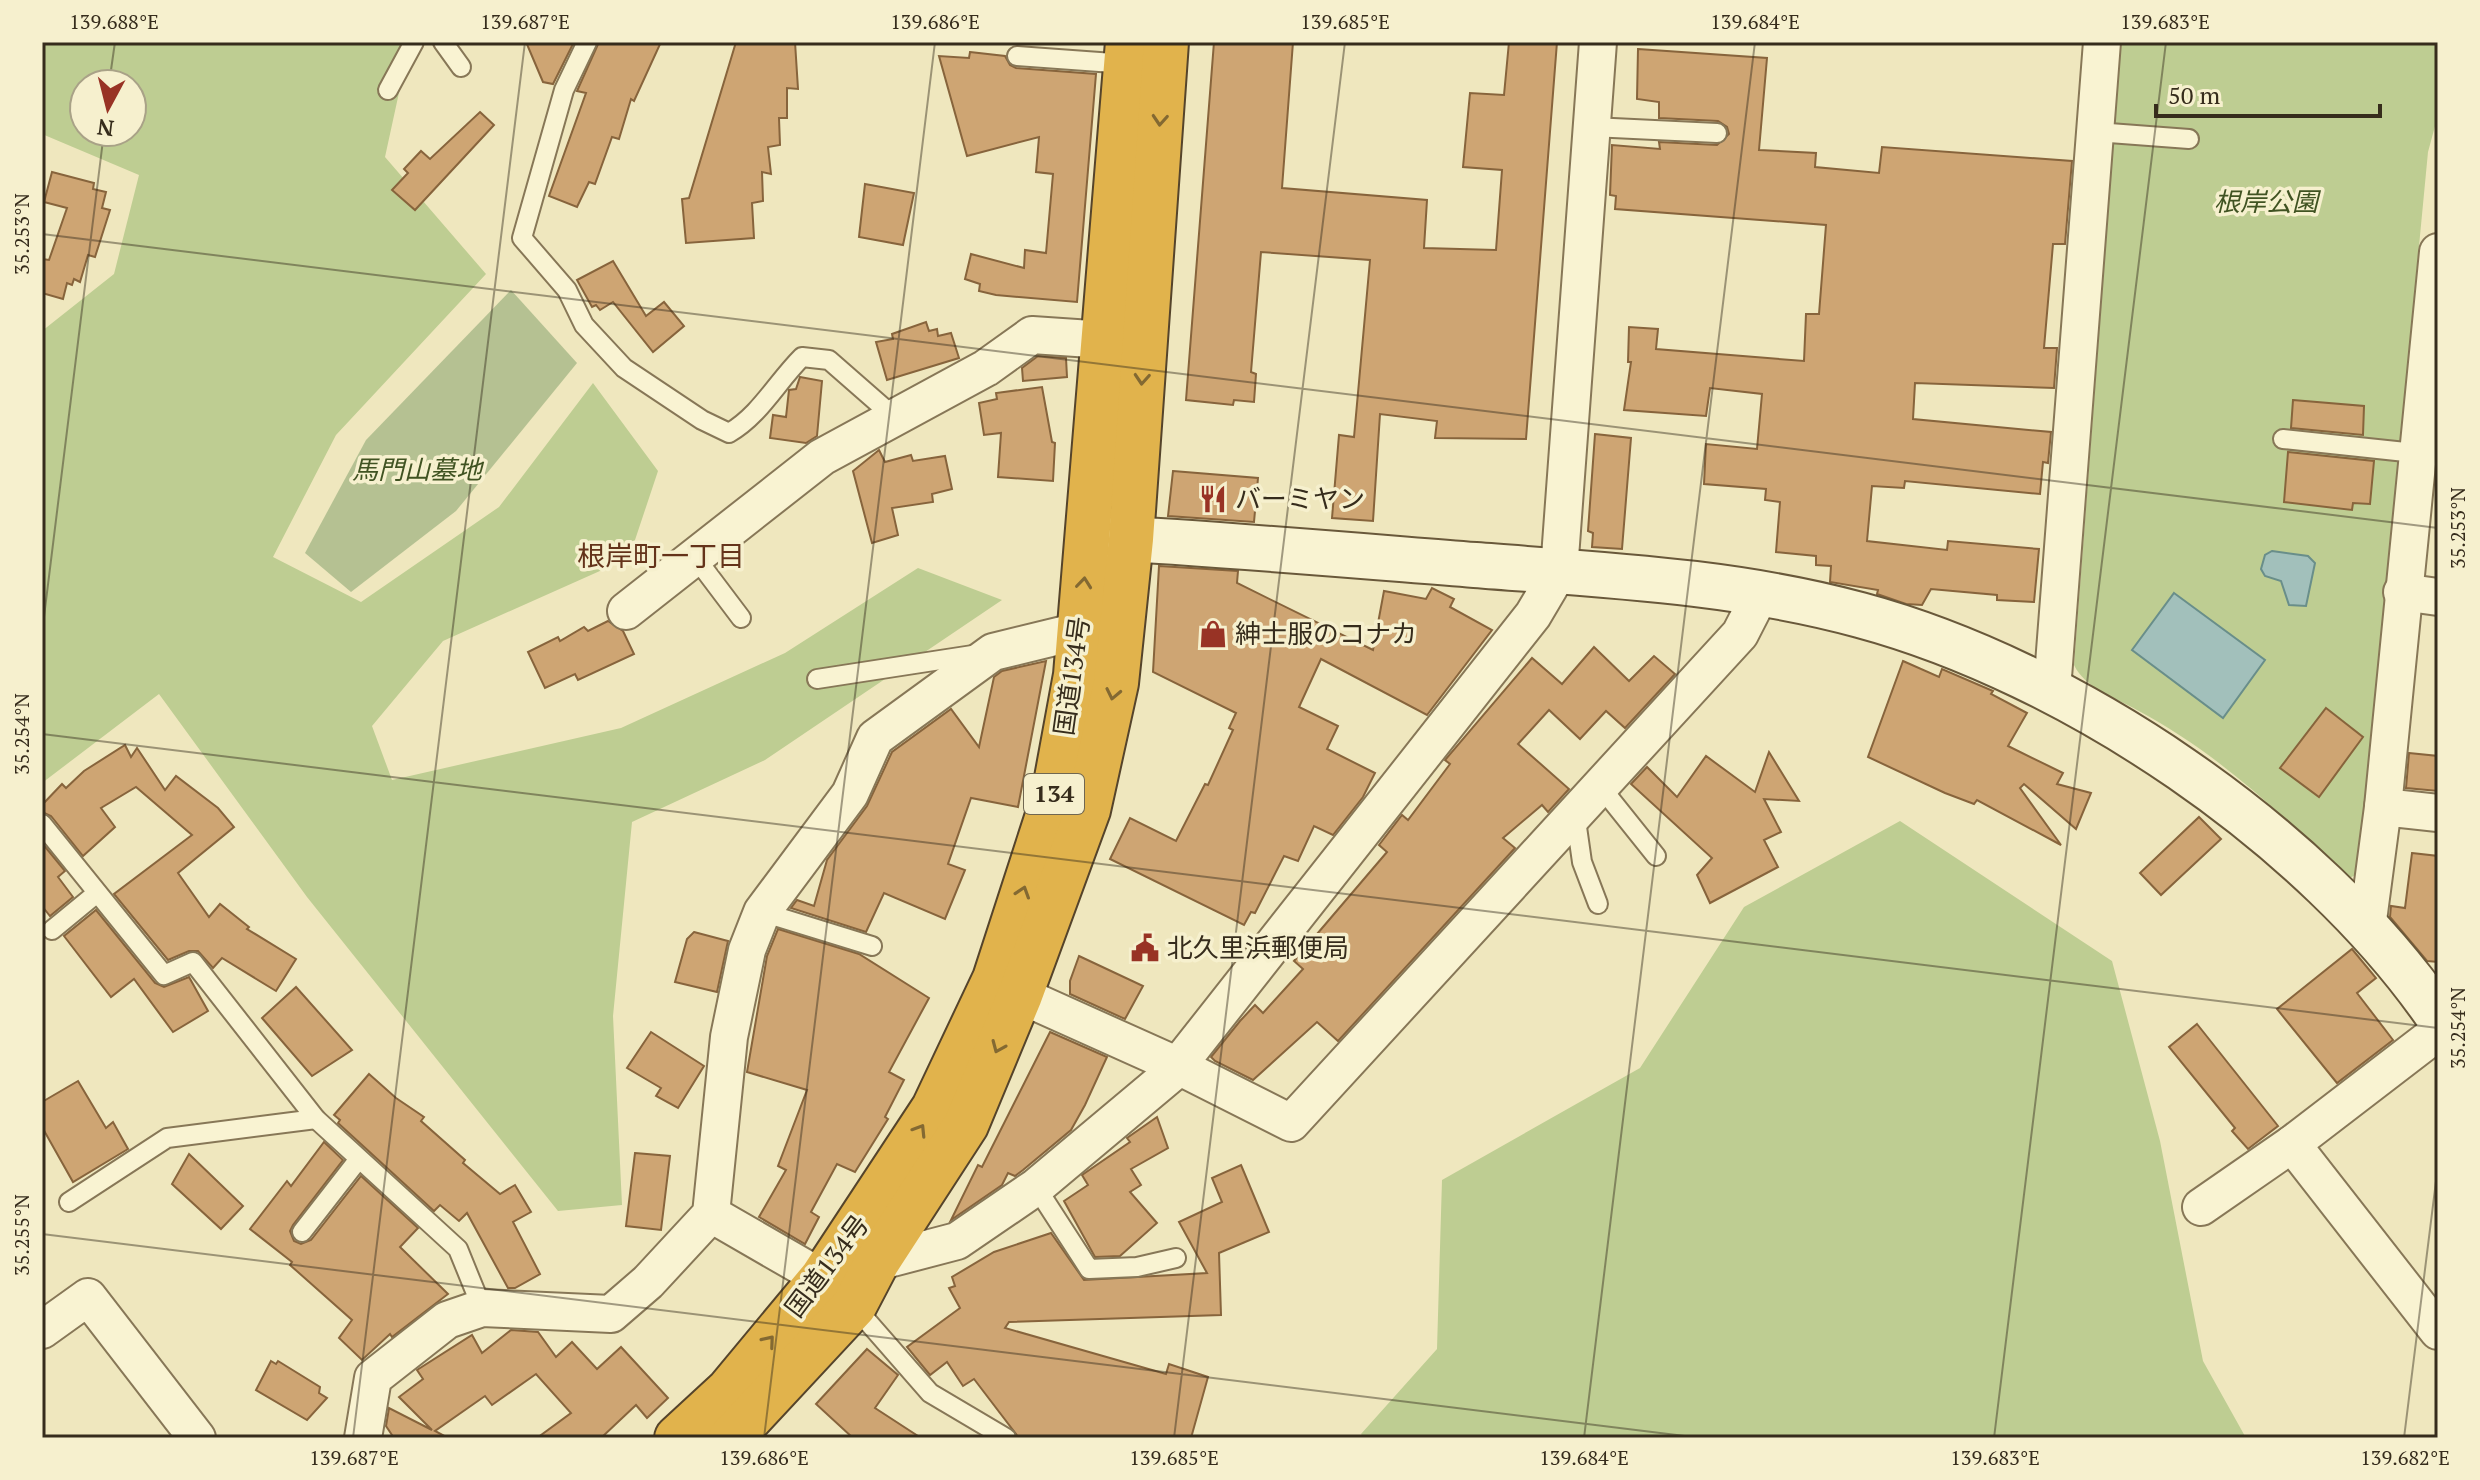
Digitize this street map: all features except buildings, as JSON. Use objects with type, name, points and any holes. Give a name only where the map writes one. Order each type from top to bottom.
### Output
[{"type":"highway","name":"国道134号","points":[[743,1421],[822,1278],[934,1108],[995,979],[1053,800],[1076,675],[1079,631],[1110,538],[1166,42]]},
{"type":"highway","name":"国道134号","points":[[677,1438],[743,1421],[854,1306],[877,1262],[966,1125],[1020,995],[1088,810],[1116,683],[1106,340],[1128,53]]},
{"type":"street","points":[[877,1262],[957,1241],[1036,1187],[1172,1073],[1533,615],[1559,571],[1598,42]]},
{"type":"street","points":[[2052,690],[2102,42]]},
{"type":"street","points":[[2367,928],[2383,807],[2402,592],[2423,448],[2438,252]]},
{"type":"street","points":[[626,611],[695,557],[748,495],[986,368],[1032,335],[1106,340]]},
{"type":"street","points":[[1110,538],[1559,571],[1761,593],[1861,615],[1962,650],[2052,690],[2143,743],[2264,832],[2367,928],[2432,998]]},
{"type":"street","points":[[2402,592],[2438,597]]},
{"type":"street","points":[[1020,995],[1176,1065],[1291,1123],[1740,634],[1761,593]]},
{"type":"street","points":[[363,1438],[373,1378],[447,1320],[482,1308],[611,1314],[648,1282],[711,1214],[729,1037],[747,950],[762,912],[850,794],[875,738],[993,652],[1079,631]]},
{"type":"street","points":[[2383,807],[2438,813]]},
{"type":"street","points":[[2201,1207],[2292,1144],[2438,1032]]},
{"type":"street","points":[[2292,1144],[2438,1331]]},
{"type":"street","points":[[711,1214],[822,1278]]},
{"type":"street","points":[[42,1330],[88,1297],[197,1438]]},
{"type":"lane","points":[[388,90],[414,42]]},
{"type":"lane","points":[[443,42],[461,67]]},
{"type":"lane","points":[[587,42],[564,90],[522,238],[567,290],[584,325],[624,368],[702,420],[729,433],[751,420],[776,383],[802,357],[829,360],[893,416]]},
{"type":"lane","points":[[1017,56],[1128,53]]},
{"type":"lane","points":[[1592,127],[1717,133]]},
{"type":"lane","points":[[2096,132],[2189,139]]},
{"type":"lane","points":[[2283,439],[2423,448]]},
{"type":"lane","points":[[695,557],[741,618]]},
{"type":"lane","points":[[817,679],[993,652]]},
{"type":"lane","points":[[1600,786],[1656,856]]},
{"type":"lane","points":[[1575,813],[1582,862],[1598,904]]},
{"type":"lane","points":[[42,824],[164,975],[193,962],[316,1119],[458,1249],[482,1308]]},
{"type":"lane","points":[[52,930],[97,893]]},
{"type":"lane","points":[[762,912],[872,946]]},
{"type":"lane","points":[[69,1202],[167,1138],[316,1119]]},
{"type":"lane","points":[[302,1232],[358,1160]]},
{"type":"lane","points":[[1036,1187],[1089,1269],[1137,1267],[1176,1258]]},
{"type":"lane","points":[[854,1306],[930,1393],[1006,1438]]},
{"type":"green space","points":[[42,42],[410,42],[385,157],[486,274],[336,435],[273,557],[361,602],[499,507],[593,383],[658,471],[629,558],[443,641],[372,726],[392,780],[621,728],[785,653],[918,568],[1002,600],[765,760],[632,822],[613,1016],[622,1205],[558,1211],[307,897],[159,694],[42,783],[42,331],[114,274],[139,175],[75,148],[148,148],[148,68],[68,68],[68,145],[42,134]]},
{"type":"green space","name":"根岸公園","points":[[2121,42],[2438,42],[2438,115],[2428,152],[2359,873],[2348,879],[2222,765],[2167,727],[2093,686],[2074,665]]},
{"type":"green space","name":"馬門山墓地","points":[[511,290],[577,363],[456,511],[351,592],[305,553],[366,440]]},
{"type":"green space","points":[[1900,821],[2112,961],[2160,1141],[2203,1361],[2246,1438],[1364,1438],[1361,1434],[1437,1349],[1442,1180],[1640,1068],[1744,907]]},
{"type":"water","points":[[2272,551],[2308,556],[2315,563],[2306,606],[2289,605],[2281,581],[2265,576],[2261,569],[2265,555]]},
{"type":"water","points":[[2174,593],[2265,660],[2223,718],[2132,650]]},
{"type":"place","name":"バーミヤン","points":[[1213,499]]},
{"type":"place","name":"紳士服のコナカ","points":[[1213,634]]},
{"type":"place","name":"北久里浜郵便局","points":[[1145,948]]},
{"type":"district","name":"根岸町一丁目","points":[[661,556]]}]
